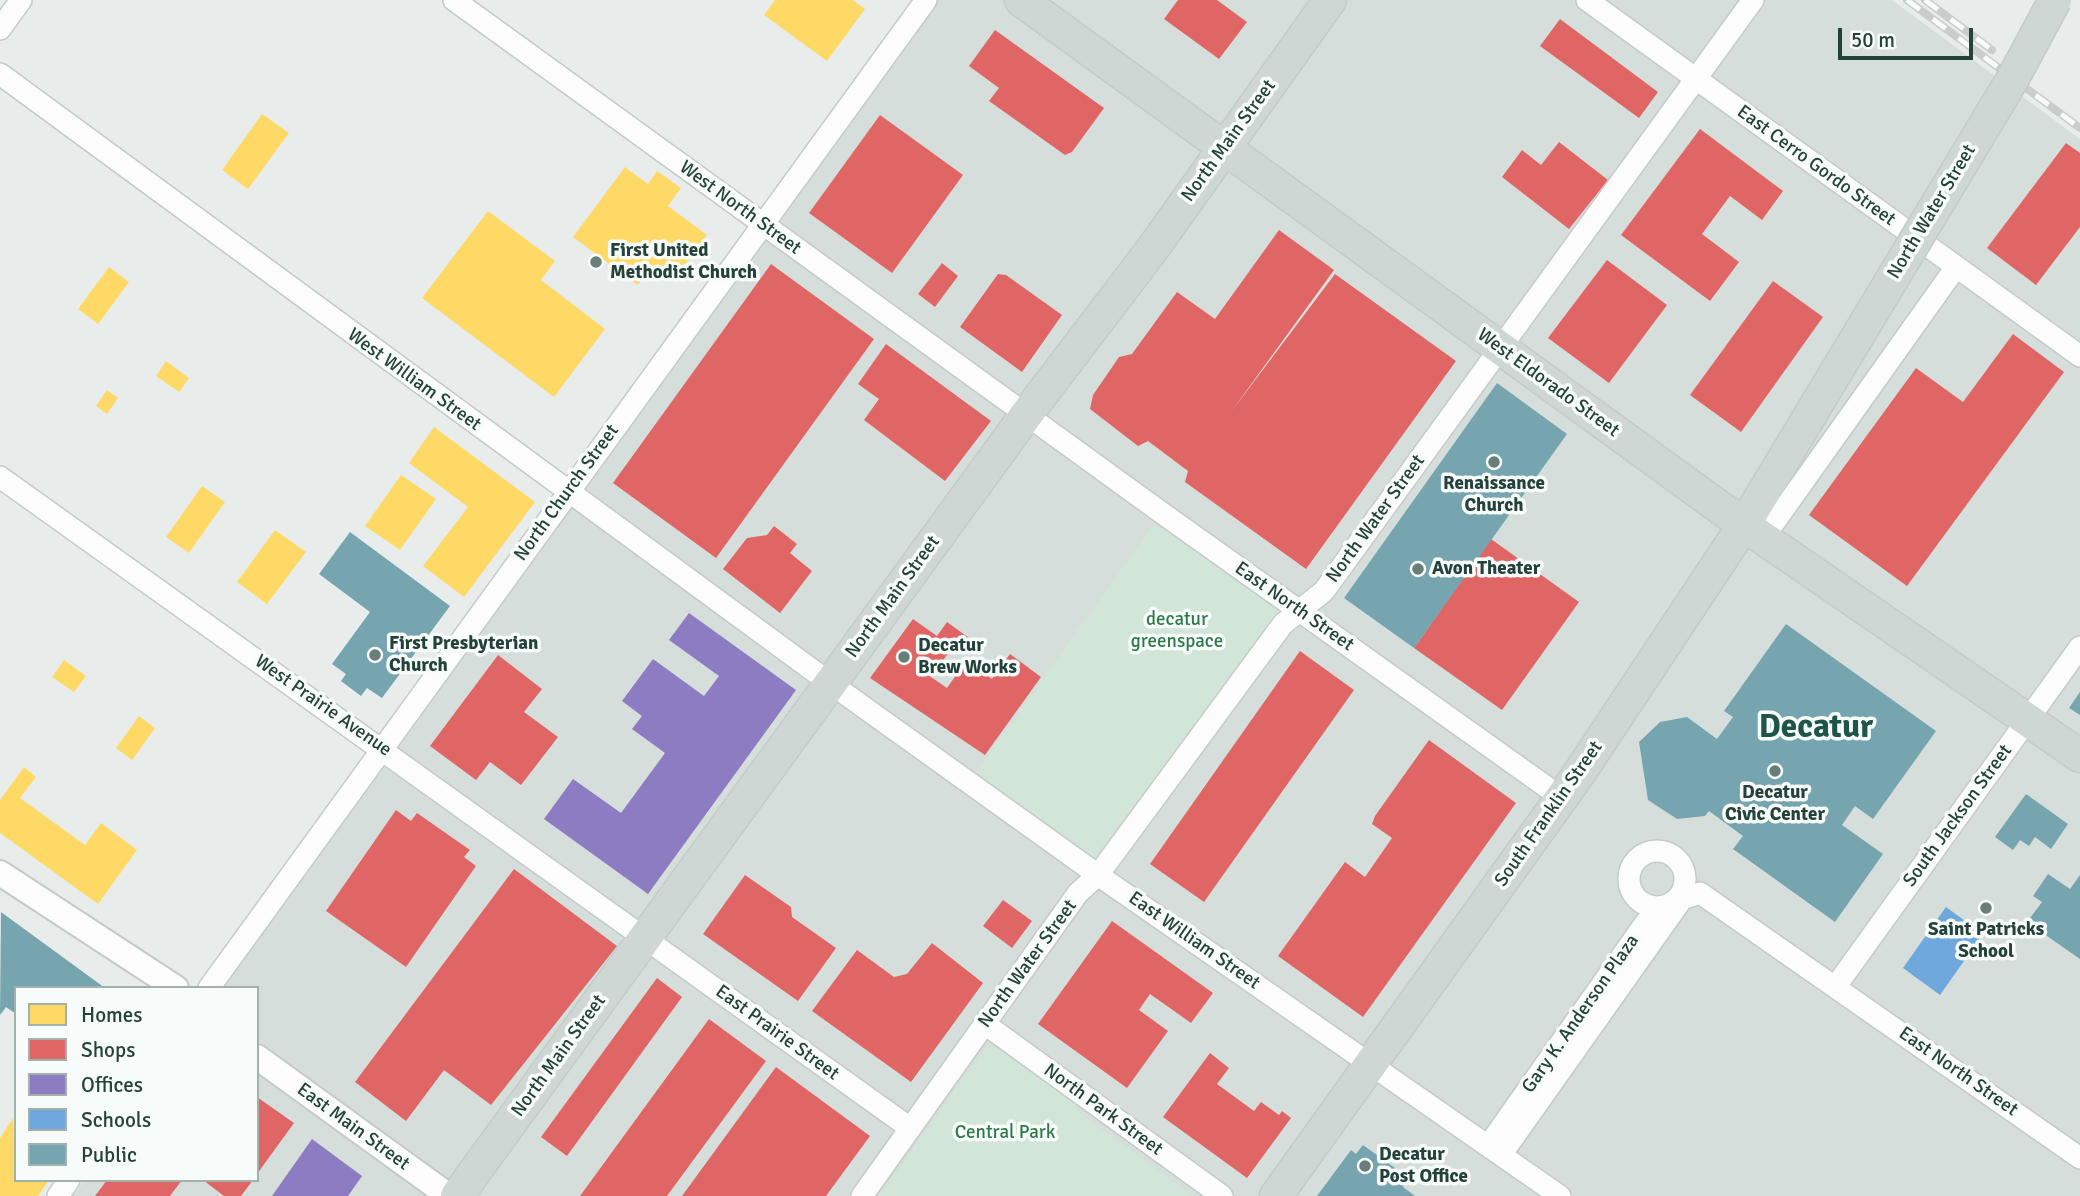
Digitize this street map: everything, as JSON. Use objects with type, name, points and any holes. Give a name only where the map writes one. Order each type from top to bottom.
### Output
[{"type":"main road","name":"West Eldorado Street","points":[[1021,0],[1754,531],[2080,756]]},
{"type":"main road","name":"North Main Street","points":[[457,1196],[1026,415],[1225,148],[1330,0]]},
{"type":"main road","name":"North Water Street","points":[[1754,531],[1806,422],[2012,80],[2055,0]]},
{"type":"main road","name":"South Franklin Street","points":[[1276,1196],[1562,798],[1635,691],[1671,670],[1754,531]]},
{"type":"street","points":[[0,29],[21,0]]},
{"type":"street","name":"West North Street","points":[[455,0],[1026,415]]},
{"type":"street","name":"North Church Street","points":[[210,986],[926,0]]},
{"type":"street","name":"East Cerro Gordo Street","points":[[1587,0],[2080,356]]},
{"type":"street","name":"North Water Street","points":[[862,1196],[1079,894],[1098,875],[1283,624],[1324,591],[1753,0]]},
{"type":"street","name":"West William Street","points":[[0,74],[830,684]]},
{"type":"street","points":[[1754,531],[1955,267]]},
{"type":"street","name":"East North Street","points":[[1026,415],[1562,798]]},
{"type":"street","name":"West Prairie Avenue","points":[[0,477],[644,938]]},
{"type":"street","name":"South Jackson Street","points":[[1836,986],[2080,647]]},
{"type":"street","name":"East William Street","points":[[830,684],[1098,875],[1560,1196]]},
{"type":"street","points":[[1688,897],[1659,907],[1639,901],[1630,888],[1630,868],[1640,856],[1654,850],[1670,853],[1683,868],[1683,889],[1688,897],[1836,986]]},
{"type":"street","points":[[0,873],[67,920],[149,986]]},
{"type":"street","name":"Gary K. Anderson Plaza","points":[[1495,1150],[1638,932],[1653,915],[1688,897]]},
{"type":"street","points":[[67,920],[143,964],[173,986]]},
{"type":"street","name":"East Prairie Street","points":[[644,938],[910,1128]]},
{"type":"street","name":"East North Street","points":[[1836,986],[2080,1158]]},
{"type":"street","name":"North Park Street","points":[[985,1024],[1222,1196]]},
{"type":"street","name":"East Main Street","points":[[259,1058],[449,1196]]},
{"type":"shaded area","points":[[935,0],[1892,0],[2080,139],[2080,1196],[73,1196],[83,1182],[259,1182],[259,986],[224,986]]},
{"type":"green space","name":"decatur greenspace","points":[[1162,513],[1300,611],[1098,875],[968,783]]},
{"type":"green space","name":"Central Park","points":[[992,1047],[1003,1051],[1074,1102],[1078,1112],[1193,1196],[879,1196],[984,1050]]},
{"type":"building: Homes","points":[[775,0],[853,0],[865,9],[827,61],[764,15]]},
{"type":"building: Homes","points":[[262,114],[289,133],[248,189],[222,170]]},
{"type":"building: Homes","points":[[625,167],[648,184],[657,171],[681,188],[668,206],[707,235],[672,282],[651,267],[638,285],[573,237]]},
{"type":"building: Homes","points":[[488,211],[555,261],[541,280],[605,329],[554,397],[422,298]]},
{"type":"building: Homes","points":[[109,267],[129,282],[98,324],[78,309]]},
{"type":"building: Homes","points":[[166,361],[189,378],[179,392],[156,376]]},
{"type":"building: Homes","points":[[107,390],[118,398],[107,414],[96,406]]},
{"type":"building: Homes","points":[[434,427],[535,502],[464,597],[423,566],[468,507],[409,463]]},
{"type":"building: Homes","points":[[401,475],[436,499],[400,550],[365,526]]},
{"type":"building: Homes","points":[[202,486],[225,502],[189,553],[166,537]]},
{"type":"building: Homes","points":[[275,530],[306,552],[267,604],[237,582]]},
{"type":"building: Homes","points":[[64,660],[86,676],[74,692],[52,677]]},
{"type":"building: Homes","points":[[139,716],[155,728],[132,760],[116,748]]},
{"type":"building: Homes","points":[[24,767],[36,777],[20,798],[85,845],[101,823],[137,850],[98,904],[0,833],[0,800]]},
{"type":"building: Homes","points":[[13,1118],[14,1182],[48,1182],[38,1196],[0,1196],[0,1138]]},
{"type":"building: Shops","points":[[1178,0],[1217,0],[1247,22],[1219,59],[1164,19]]},
{"type":"building: Shops","points":[[1560,19],[1658,92],[1639,118],[1540,46]]},
{"type":"building: Shops","points":[[995,30],[1104,108],[1072,152],[1065,155],[989,101],[999,88],[969,66]]},
{"type":"building: Shops","points":[[880,115],[963,175],[892,273],[809,213]]},
{"type":"building: Shops","points":[[1700,129],[1783,191],[1762,220],[1730,196],[1702,234],[1739,262],[1710,301],[1621,235]]},
{"type":"building: Shops","points":[[1559,142],[1608,180],[1569,229],[1502,177],[1522,150],[1541,165]]},
{"type":"building: Shops","points":[[2066,143],[2080,153],[2080,227],[2036,285],[1987,248]]},
{"type":"building: Shops","points":[[1279,230],[1334,270],[1231,412],[1335,274],[1456,361],[1306,569],[1185,482],[1188,471],[1148,441],[1138,446],[1090,409],[1093,395],[1119,357],[1132,354],[1177,292],[1215,319]]},
{"type":"building: Shops","points":[[1607,260],[1667,305],[1609,383],[1548,338]]},
{"type":"building: Shops","points":[[942,263],[958,276],[935,307],[918,294]]},
{"type":"building: Shops","points":[[771,264],[874,339],[716,558],[613,483]]},
{"type":"building: Shops","points":[[998,274],[1006,275],[1062,315],[1022,372],[960,327]]},
{"type":"building: Shops","points":[[1773,281],[1823,317],[1741,432],[1690,395]]},
{"type":"building: Shops","points":[[2013,334],[2064,372],[1907,586],[1809,515],[1916,368],[1963,402]]},
{"type":"building: Shops","points":[[886,344],[991,421],[945,481],[864,420],[879,399],[858,384]]},
{"type":"building: Shops","points":[[774,526],[797,544],[790,553],[812,571],[780,613],[723,569],[747,538],[767,535]]},
{"type":"building: Shops","points":[[1491,539],[1579,602],[1502,710],[1414,648]]},
{"type":"building: Shops","points":[[913,619],[937,636],[947,622],[976,643],[968,654],[954,645],[931,677],[947,688],[966,661],[992,679],[1010,654],[1041,677],[985,755],[870,678]]},
{"type":"building: Shops","points":[[1300,651],[1354,690],[1204,902],[1150,864]]},
{"type":"building: Shops","points":[[498,655],[542,689],[524,712],[558,737],[521,785],[490,762],[476,780],[430,746]]},
{"type":"building: Shops","points":[[1429,740],[1516,803],[1363,1017],[1278,956],[1345,862],[1365,877],[1392,838],[1372,824],[1375,816]]},
{"type":"building: Shops","points":[[396,810],[411,821],[417,813],[470,850],[464,857],[476,866],[406,967],[326,911]]},
{"type":"building: Shops","points":[[514,869],[617,946],[491,1105],[444,1070],[406,1121],[355,1082]]},
{"type":"building: Shops","points":[[745,875],[791,907],[792,917],[836,948],[798,1001],[703,934]]},
{"type":"building: Shops","points":[[1003,900],[1032,921],[1012,948],[983,926]]},
{"type":"building: Shops","points":[[1112,921],[1213,993],[1191,1023],[1150,994],[1139,1010],[1168,1031],[1127,1088],[1038,1024]]},
{"type":"building: Shops","points":[[932,943],[983,983],[911,1082],[812,1011],[857,950],[894,977],[907,974]]},
{"type":"building: Shops","points":[[657,978],[682,997],[567,1156],[541,1137]]},
{"type":"building: Shops","points":[[709,1019],[766,1061],[667,1196],[580,1196]]},
{"type":"building: Shops","points":[[1210,1053],[1229,1068],[1217,1084],[1254,1111],[1261,1102],[1279,1115],[1282,1111],[1291,1118],[1247,1178],[1163,1117]]},
{"type":"building: Shops","points":[[776,1067],[870,1136],[826,1196],[682,1196]]},
{"type":"building: Shops","points":[[259,1098],[294,1123],[259,1171]]},
{"type":"building: Shops","points":[[106,1182],[180,1182],[170,1196],[95,1196]]},
{"type":"building: Shops","points":[[206,1182],[252,1182],[241,1196],[224,1196]]},
{"type":"building: Offices","points":[[689,613],[796,690],[648,894],[544,819],[573,779],[621,813],[665,753],[632,729],[642,716],[622,701],[653,659],[704,696],[719,676],[669,640]]},
{"type":"building: Offices","points":[[312,1139],[362,1176],[348,1196],[272,1196]]},
{"type":"building: Schools","points":[[1946,907],[1983,934],[1940,995],[1903,968]]},
{"type":"building: Public","points":[[1497,383],[1567,434],[1414,648],[1344,598]]},
{"type":"building: Public","points":[[350,532],[450,606],[382,698],[367,688],[361,696],[341,681],[346,674],[332,664],[370,612],[319,574]]},
{"type":"building: Public","name":"Decatur Civic Center","points":[[1786,624],[1936,731],[1873,819],[1855,806],[1842,825],[1883,854],[1835,922],[1733,849],[1743,836],[1709,811],[1705,816],[1677,819],[1648,800],[1639,742],[1660,722],[1687,717],[1717,739],[1733,717],[1724,711]]},
{"type":"building: Public","points":[[2080,692],[2080,715],[2069,708]]},
{"type":"building: Public","points":[[2026,794],[2068,824],[2051,849],[2035,837],[2029,846],[2020,840],[2013,850],[1995,837]]},
{"type":"building: Public","points":[[2048,874],[2070,889],[2080,875],[2080,959],[2027,922],[2042,902],[2033,896]]},
{"type":"building: Public","points":[[1,912],[102,986],[14,986],[14,1013],[6,1007],[0,1015]]},
{"type":"building: Public","name":"Decatur Post Office","points":[[1363,1145],[1409,1178],[1403,1187],[1415,1196],[1317,1196],[1351,1150],[1356,1154]]},
{"type":"railway","points":[[1907,0],[2080,128]]},
{"type":"railway","points":[[1925,0],[1992,50]]},
{"type":"place","name":"First United Methodist Church","points":[[596,262]]},
{"type":"place","name":"Renaissance Church","points":[[1494,462]]},
{"type":"place","name":"Avon Theater","points":[[1418,569]]},
{"type":"place","name":"First Presbyterian Church","points":[[375,655]]},
{"type":"place","name":"Decatur Brew Works","points":[[904,657]]},
{"type":"place","name":"Decatur Civic Center","points":[[1775,771]]},
{"type":"place","name":"Saint Patricks School","points":[[1986,908]]},
{"type":"place","name":"Decatur Post Office","points":[[1365,1166]]},
{"type":"district","name":"Decatur","points":[[1816,728]]}]
